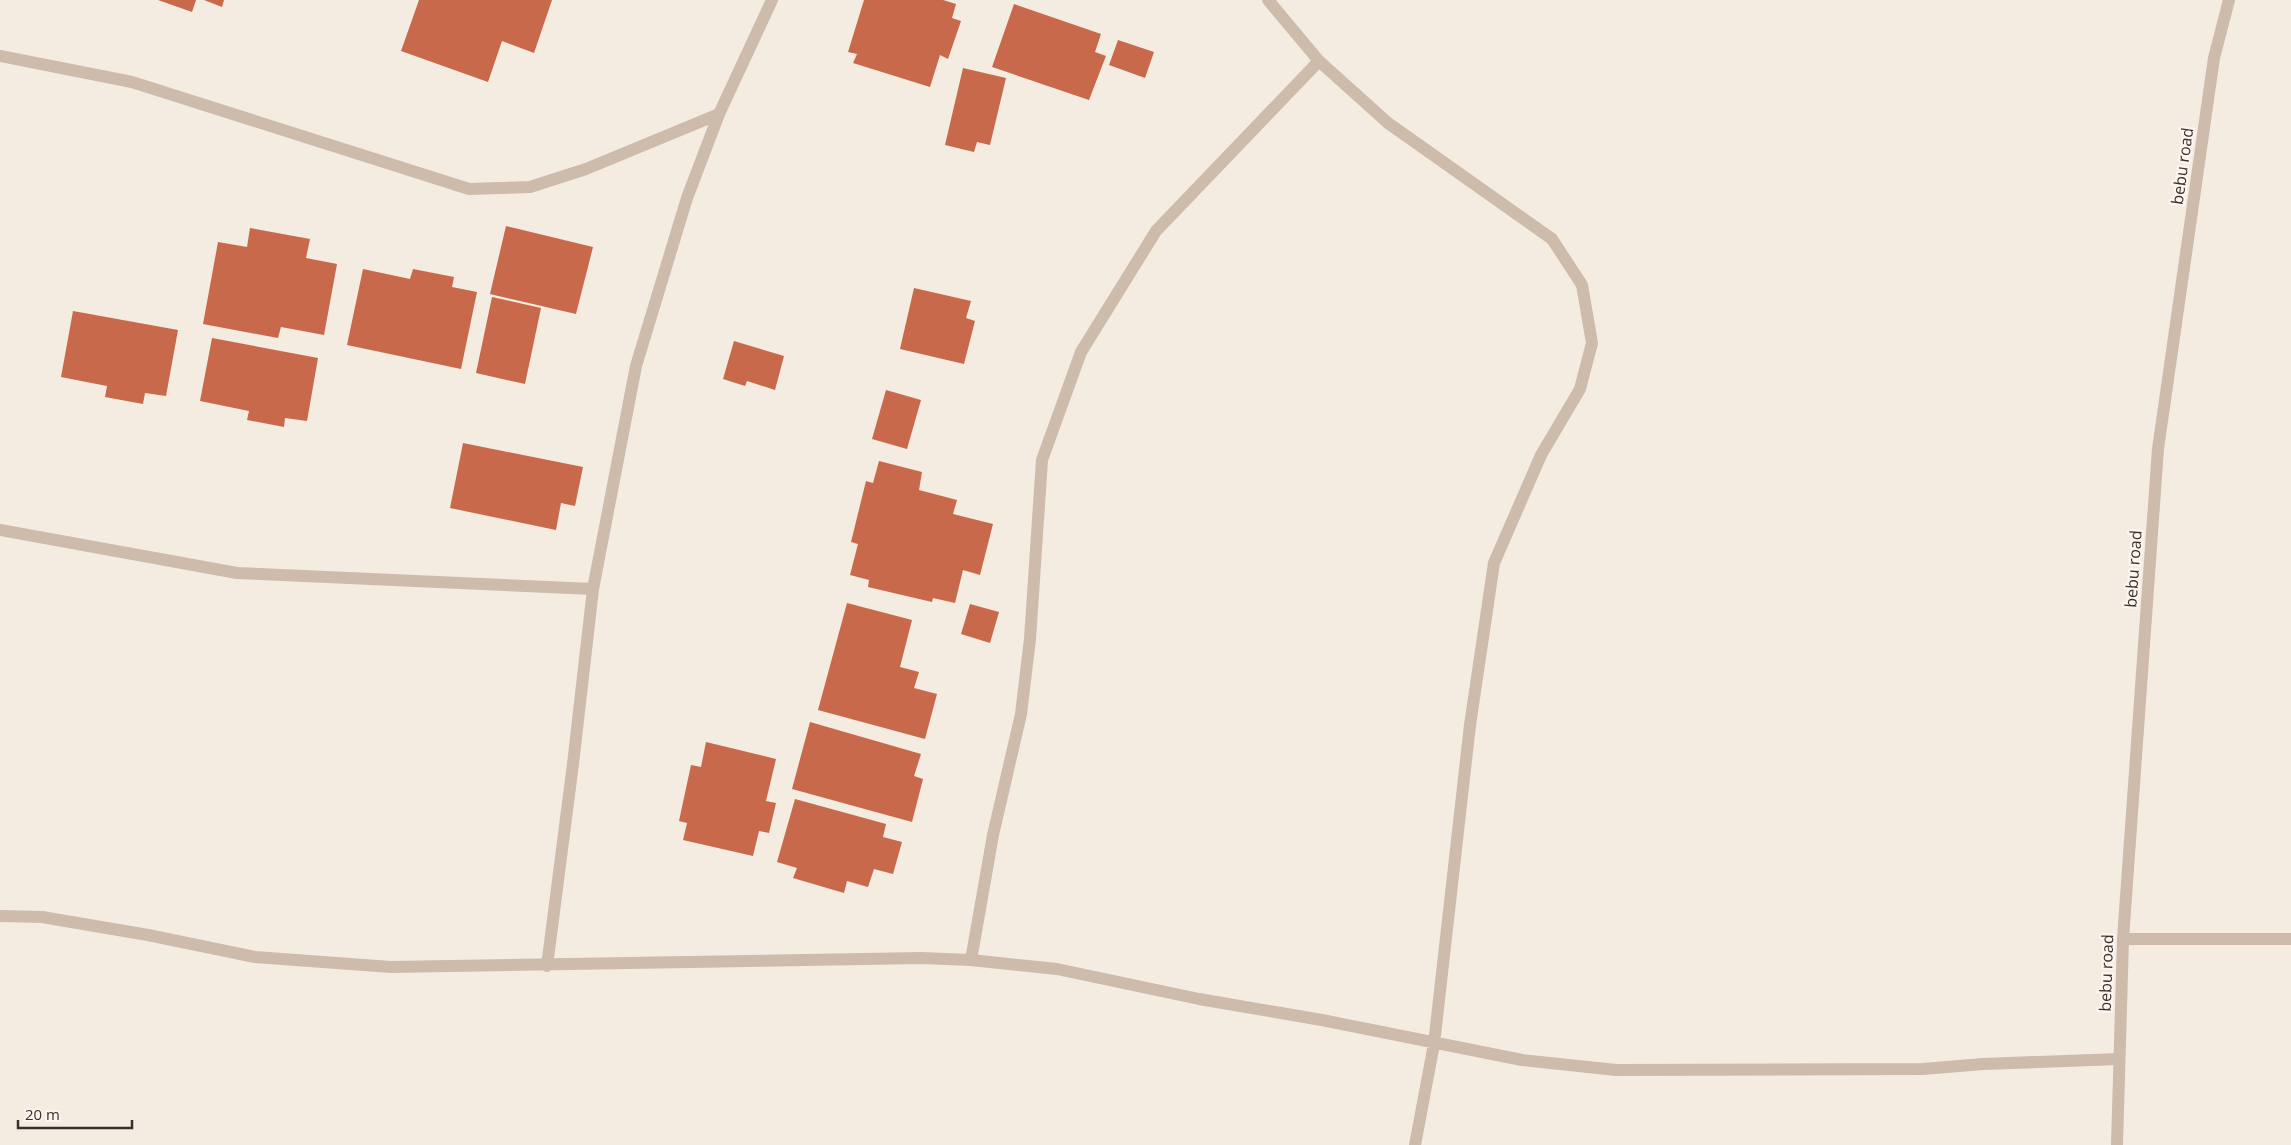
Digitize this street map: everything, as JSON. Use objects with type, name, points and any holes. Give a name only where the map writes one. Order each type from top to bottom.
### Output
[{"type":"street","points":[[546,966],[573,764],[593,589],[636,366],[687,198],[718,114],[772,0]]},
{"type":"street","points":[[1268,0],[1319,61],[1388,123],[1552,240],[1582,285],[1592,343],[1580,389],[1541,455],[1494,563],[1470,726],[1434,1044],[1415,1145]]},
{"type":"street","name":"bebu road","points":[[2117,1145],[2123,940],[2158,449],[2214,58],[2229,0]]},
{"type":"street","points":[[0,56],[132,82],[469,189],[530,187],[586,169],[718,114]]},
{"type":"street","points":[[971,960],[993,835],[1021,714],[1030,639],[1042,460],[1081,352],[1156,231],[1319,61]]},
{"type":"street","points":[[0,530],[237,573],[593,589]]},
{"type":"street","points":[[0,916],[42,917],[148,935],[256,957],[390,967],[546,966],[921,958],[971,960],[1057,969],[1199,999],[1322,1020],[1434,1044],[1522,1060],[1616,1070],[1923,1069],[1983,1064],[2119,1059]]},
{"type":"street","points":[[2123,940],[2291,939]]},
{"type":"building","points":[[158,0],[196,0],[192,12]]},
{"type":"building","points":[[204,0],[224,0],[222,7]]},
{"type":"building","points":[[419,0],[552,0],[534,53],[502,41],[488,82],[401,51]]},
{"type":"building","points":[[864,0],[943,0],[956,4],[952,18],[961,21],[948,59],[940,55],[930,87],[853,63],[857,54],[848,52]]},
{"type":"building","points":[[1014,4],[1101,34],[1095,52],[1106,56],[1089,100],[992,67]]},
{"type":"building","points":[[1118,40],[1154,52],[1145,78],[1109,65]]},
{"type":"building","points":[[963,68],[1006,78],[990,145],[977,142],[974,152],[945,145]]},
{"type":"building","points":[[506,226],[593,247],[576,314],[490,294]]},
{"type":"building","points":[[250,228],[310,239],[306,258],[337,264],[324,335],[281,327],[278,338],[203,324],[218,242],[247,247]]},
{"type":"building","points":[[363,269],[410,279],[413,269],[454,277],[452,287],[477,292],[461,369],[347,345]]},
{"type":"building","points":[[914,288],[971,301],[966,318],[975,321],[964,364],[900,349]]},
{"type":"building","points":[[492,297],[541,308],[525,384],[476,373]]},
{"type":"building","points":[[73,311],[178,330],[166,396],[145,393],[143,404],[105,397],[107,386],[61,377]]},
{"type":"building","points":[[212,338],[318,358],[307,421],[285,418],[284,427],[247,420],[249,411],[200,401]]},
{"type":"building","points":[[734,341],[784,356],[775,390],[747,381],[745,386],[723,379]]},
{"type":"building","points":[[886,390],[921,400],[907,449],[872,439]]},
{"type":"building","points":[[463,443],[583,467],[575,506],[561,503],[556,530],[450,508]]},
{"type":"building","points":[[879,461],[922,472],[919,490],[957,500],[953,514],[993,524],[980,575],[963,570],[955,603],[933,598],[932,602],[868,587],[869,580],[850,575],[858,544],[851,542],[866,481],[873,483]]},
{"type":"building","points":[[847,603],[912,620],[900,667],[919,672],[914,688],[937,694],[925,739],[818,710]]},
{"type":"building","points":[[970,604],[999,612],[990,643],[961,634]]},
{"type":"building","points":[[810,722],[921,754],[914,776],[923,779],[912,822],[792,789]]},
{"type":"building","points":[[706,742],[776,759],[766,801],[776,803],[769,833],[759,831],[753,856],[683,840],[687,823],[679,821],[691,765],[701,767]]},
{"type":"building","points":[[795,799],[886,824],[883,837],[902,842],[893,874],[874,869],[868,887],[847,881],[844,893],[793,878],[797,868],[777,862]]}]
